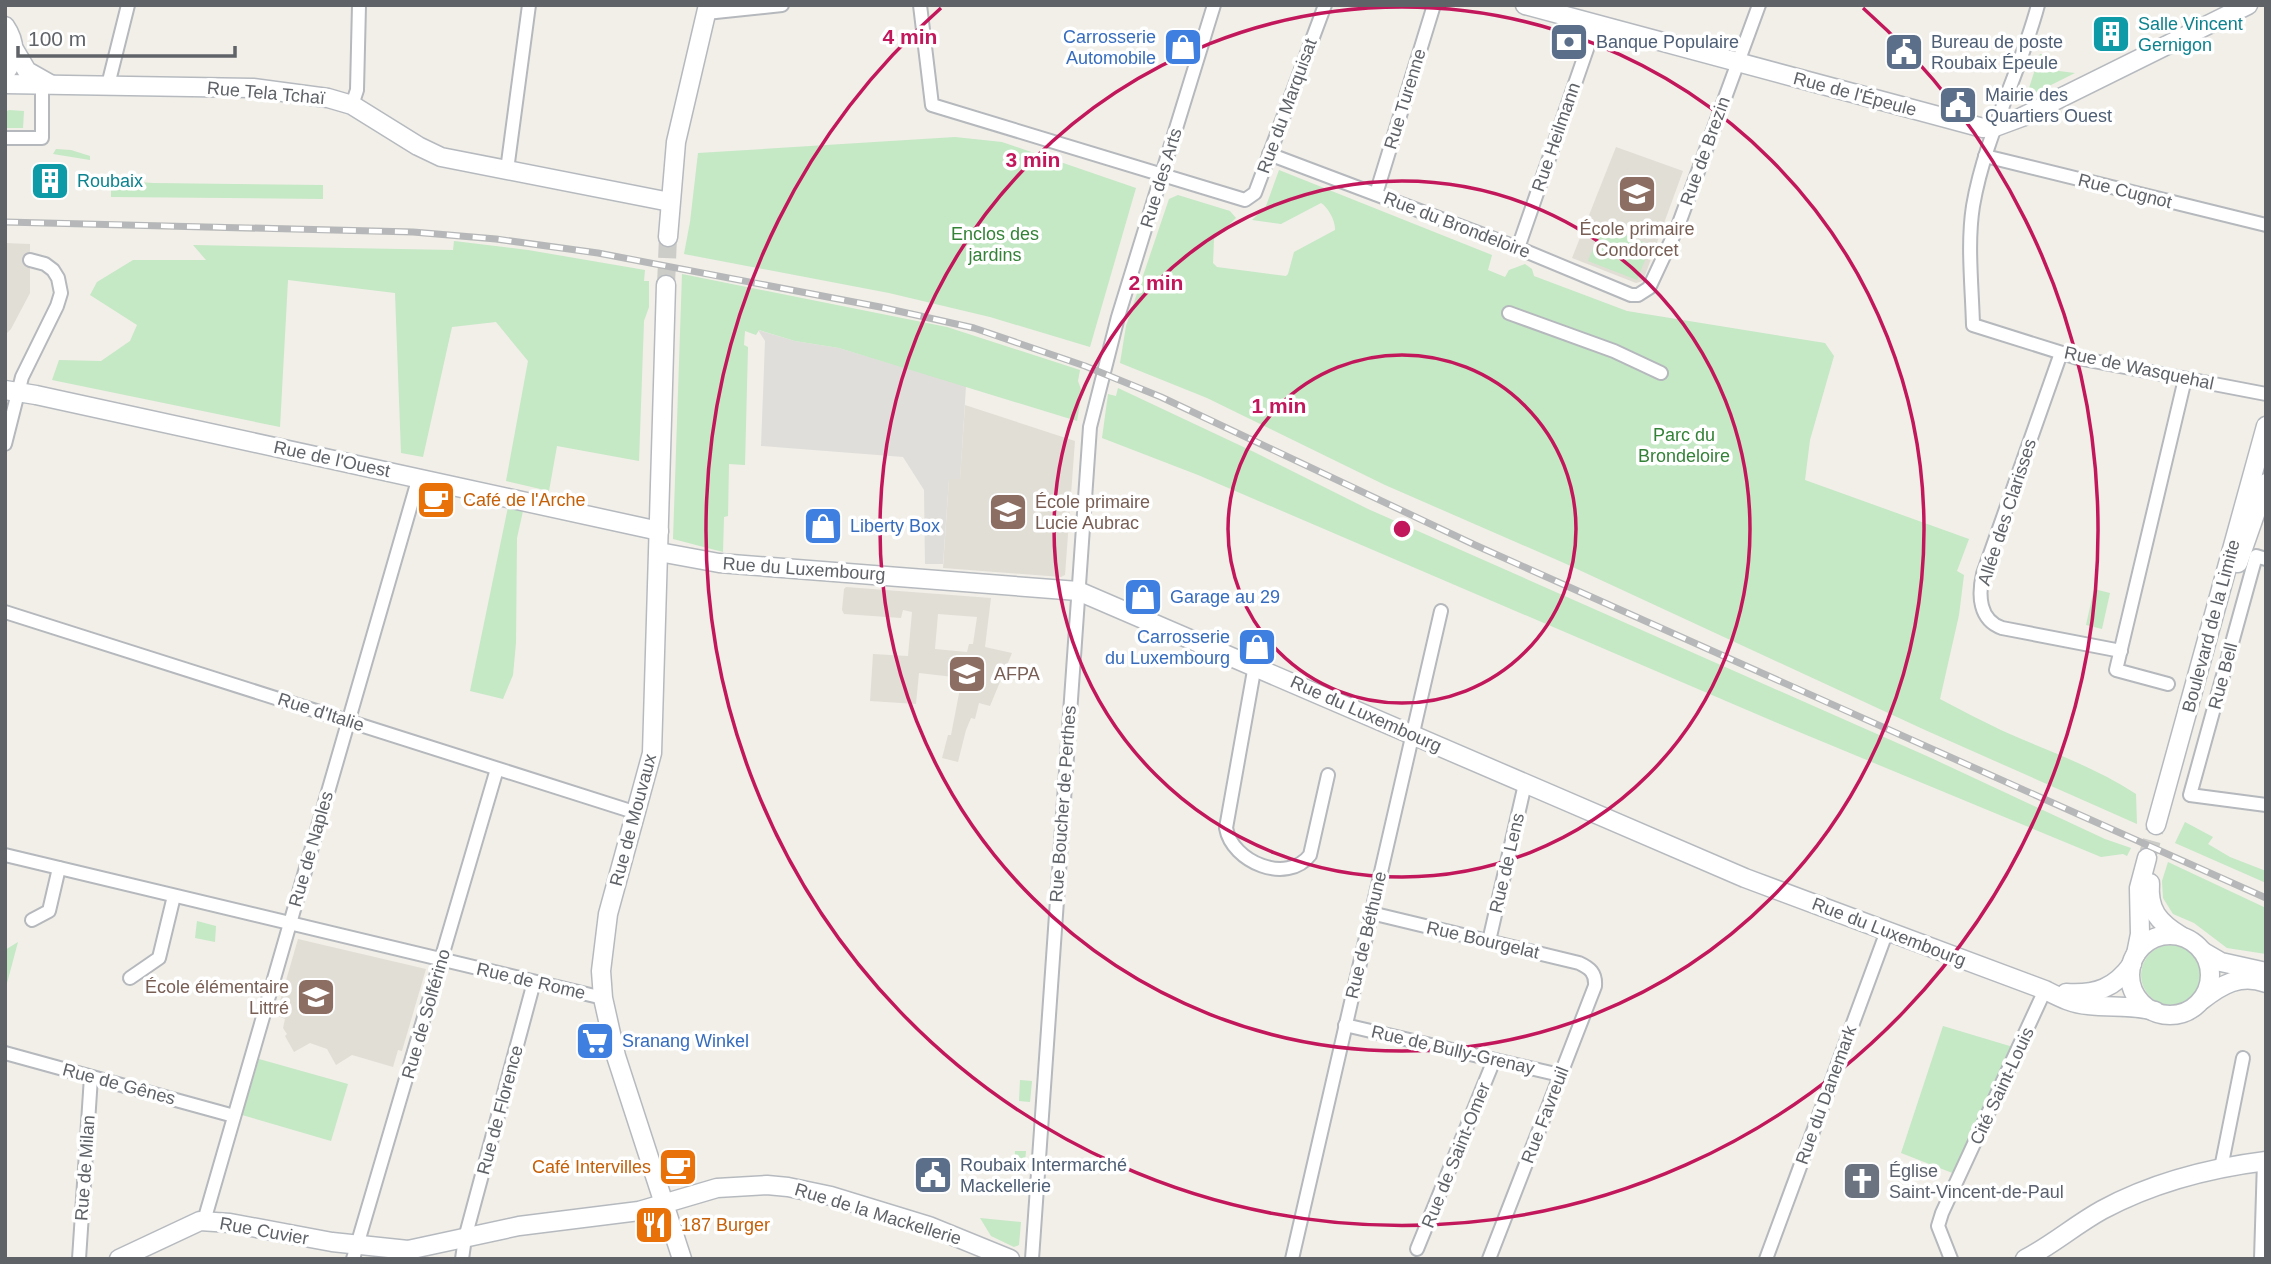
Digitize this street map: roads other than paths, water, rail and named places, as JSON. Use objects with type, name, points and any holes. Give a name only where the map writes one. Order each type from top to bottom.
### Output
[{"type":"main road","name":"Rue de l'Épeule","points":[[1532,6],[1595,26],[1973,127],[1995,127],[2022,117],[2248,5]]},
{"type":"main road","points":[[668,237],[676,142],[707,9]]},
{"type":"main road","points":[[5,26],[23,67],[46,84]]},
{"type":"main road","points":[[5,73],[13,60],[14,49]]},
{"type":"main road","name":"Rue Tela Tchaï","points":[[5,84],[253,88],[328,98],[352,105],[433,154],[670,202]]},
{"type":"main road","name":"Rue de Mouvaux","points":[[666,285],[652,753],[606,924],[601,971],[603,998],[615,1056],[682,1259]]},
{"type":"main road","name":"Rue de l'Ouest","points":[[12,391],[659,531]]},
{"type":"main road","name":"Boulevard de la Limite","points":[[2266,426],[2160,827],[2240,558],[2266,483]]},
{"type":"main road","name":"Rue du Luxembourg","points":[[659,552],[730,564],[1078,591],[1745,878],[2080,1004],[2133,1006],[2155,1011]]},
{"type":"main road","points":[[2199,1003],[2207,990],[2210,977],[2208,964],[2196,944],[2166,927],[2154,915],[2150,883],[2151,859],[2139,888],[2140,934],[2131,978],[2134,992],[2143,1003],[2155,1011],[2179,1014],[2199,1003],[2217,989],[2240,979],[2266,983]]},
{"type":"main road","points":[[2134,960],[2143,946],[2154,939],[2167,935],[2184,937]]},
{"type":"main road","points":[[2202,951],[2221,962],[2266,972]]},
{"type":"main road","name":"Rue du Luxembourg","points":[[2045,990],[2081,994],[2097,992],[2118,981],[2134,960]]},
{"type":"main road","points":[[2033,1257],[2091,1216],[2119,1202],[2180,1179],[2221,1168],[2265,1161]]},
{"type":"main road","name":"Rue de la Mackellerie","points":[[664,1203],[727,1186],[788,1187],[831,1196],[929,1226],[1000,1256]]},
{"type":"main road","name":"Rue Cuvier","points":[[118,1259],[204,1221],[230,1223],[318,1240],[355,1252],[408,1250],[519,1226],[633,1212],[664,1203]]},
{"type":"street","points":[[108,85],[128,5]]},
{"type":"street","points":[[352,105],[357,90],[359,5]]},
{"type":"street","points":[[507,170],[529,5]]},
{"type":"street","points":[[707,9],[782,5]]},
{"type":"street","points":[[920,5],[932,105],[1162,174]]},
{"type":"street","name":"Rue des Arts","points":[[1109,351],[1214,5]]},
{"type":"street","name":"Rue du Marquisat","points":[[1162,174],[1243,200],[1248,200],[1255,193],[1325,5]]},
{"type":"street","name":"Rue Turenne","points":[[1376,194],[1434,5]]},
{"type":"street","name":"Rue de Brezin","points":[[1643,293],[1653,281],[1678,226],[1759,5]]},
{"type":"street","points":[[1985,156],[2020,63],[2038,5]]},
{"type":"street","name":"Rue Heilmann","points":[[1518,248],[1595,26]]},
{"type":"street","points":[[5,138],[42,138],[46,84]]},
{"type":"street","name":"Rue du Brondeloire","points":[[1269,154],[1518,248],[1630,295],[1643,293]]},
{"type":"street","name":"Rue Cugnot","points":[[1985,156],[2266,225]]},
{"type":"street","name":"Rue de Wasquehal","points":[[1985,156],[1971,226],[1973,325],[2094,362],[2266,394]]},
{"type":"street","points":[[5,444],[12,391],[57,306],[61,293],[53,270],[45,264],[30,260]]},
{"type":"street","points":[[1509,313],[1614,351],[1661,373]]},
{"type":"street","name":"Rue Boucher de Perthes","points":[[1032,1259],[1090,427],[1109,351]]},
{"type":"street","name":"Allée des Clarisses","points":[[2061,353],[1983,574],[1981,601],[1990,621],[2002,628],[2121,651]]},
{"type":"street","points":[[2168,684],[2116,670],[2185,379]]},
{"type":"street","name":"Rue de Naples","points":[[204,1221],[419,477]]},
{"type":"street","name":"Rue Bell","points":[[2261,558],[2190,795],[2266,805]]},
{"type":"street","name":"Rue de Béthune","points":[[1292,1259],[1441,611]]},
{"type":"street","name":"Rue d'Italie","points":[[5,612],[637,813]]},
{"type":"street","points":[[1255,665],[1226,828],[1231,845],[1257,864],[1279,868],[1298,866],[1310,855],[1328,775]]},
{"type":"street","name":"Rue de Solférino","points":[[355,1252],[497,769]]},
{"type":"street","name":"Rue de Lens","points":[[1489,941],[1524,784]]},
{"type":"street","name":"Rue de Rome","points":[[5,855],[289,924],[443,955],[534,982],[603,998]]},
{"type":"street","points":[[32,920],[49,911],[59,868]]},
{"type":"street","points":[[131,978],[159,958],[174,896]]},
{"type":"street","name":"Rue Bourgelat","points":[[1371,913],[1578,963],[1592,971]]},
{"type":"street","name":"Rue du Danemark","points":[[1766,1259],[1887,931]]},
{"type":"street","name":"Rue Favreuil","points":[[1489,1259],[1595,986],[1596,978],[1592,971]]},
{"type":"street","name":"Rue de Florence","points":[[462,1259],[465,1238],[534,982]]},
{"type":"street","name":"Cité Saint-Louis","points":[[1951,1259],[1938,1226],[1942,1213],[2045,990]]},
{"type":"street","name":"Rue de Bully-Grenay","points":[[1345,1026],[1560,1075]]},
{"type":"street","name":"Rue de Gênes","points":[[5,1053],[234,1116]]},
{"type":"street","points":[[2221,1168],[2243,1058]]},
{"type":"street","name":"Rue de Saint-Omer","points":[[1417,1249],[1494,1060]]},
{"type":"street","name":"Rue de Milan","points":[[79,1259],[91,1077]]},
{"type":"street","points":[[2261,1259],[2265,1161]]},
{"type":"tunnel","points":[[666,285],[668,237]]},
{"type":"tunnel","points":[[2147,858],[2156,825]]},
{"type":"railway","points":[[5,222],[413,232],[496,239],[598,253],[880,307],[974,328],[1085,366],[1161,397],[1475,545],[2266,898]]},
{"type":"place","name":"Salle Vincent Gernigon","points":[[2111,34]]},
{"type":"place","name":"Banque Populaire","points":[[1569,42]]},
{"type":"place","name":"Carrosserie Automobile","points":[[1183,47]]},
{"type":"place","name":"Bureau de poste Roubaix Épeule","points":[[1904,52]]},
{"type":"place","name":"Mairie des Quartiers Ouest","points":[[1958,105]]},
{"type":"place","name":"Roubaix","points":[[50,181]]},
{"type":"place","name":"École primaire Condorcet","points":[[1637,194]]},
{"type":"place","name":"Café de l'Arche","points":[[436,500]]},
{"type":"place","name":"École primaire Lucie Aubrac","points":[[1008,512]]},
{"type":"place","name":"Liberty Box","points":[[823,526]]},
{"type":"place","name":"Garage au 29","points":[[1143,597]]},
{"type":"place","name":"Carrosserie du Luxembourg","points":[[1257,647]]},
{"type":"place","name":"AFPA","points":[[967,674]]},
{"type":"place","name":"École élémentaire Littré","points":[[316,997]]},
{"type":"place","name":"Sranang Winkel","points":[[595,1041]]},
{"type":"place","name":"Café Intervilles","points":[[678,1167]]},
{"type":"place","name":"Roubaix Intermarché Mackellerie","points":[[933,1175]]},
{"type":"place","name":"Église Saint-Vincent-de-Paul","points":[[1862,1181]]},
{"type":"place","name":"187 Burger","points":[[654,1225]]},
{"type":"park label","name":"Enclos des jardins","points":[[995,244]]},
{"type":"park label","name":"Parc du Brondeloire","points":[[1684,445]]}]
